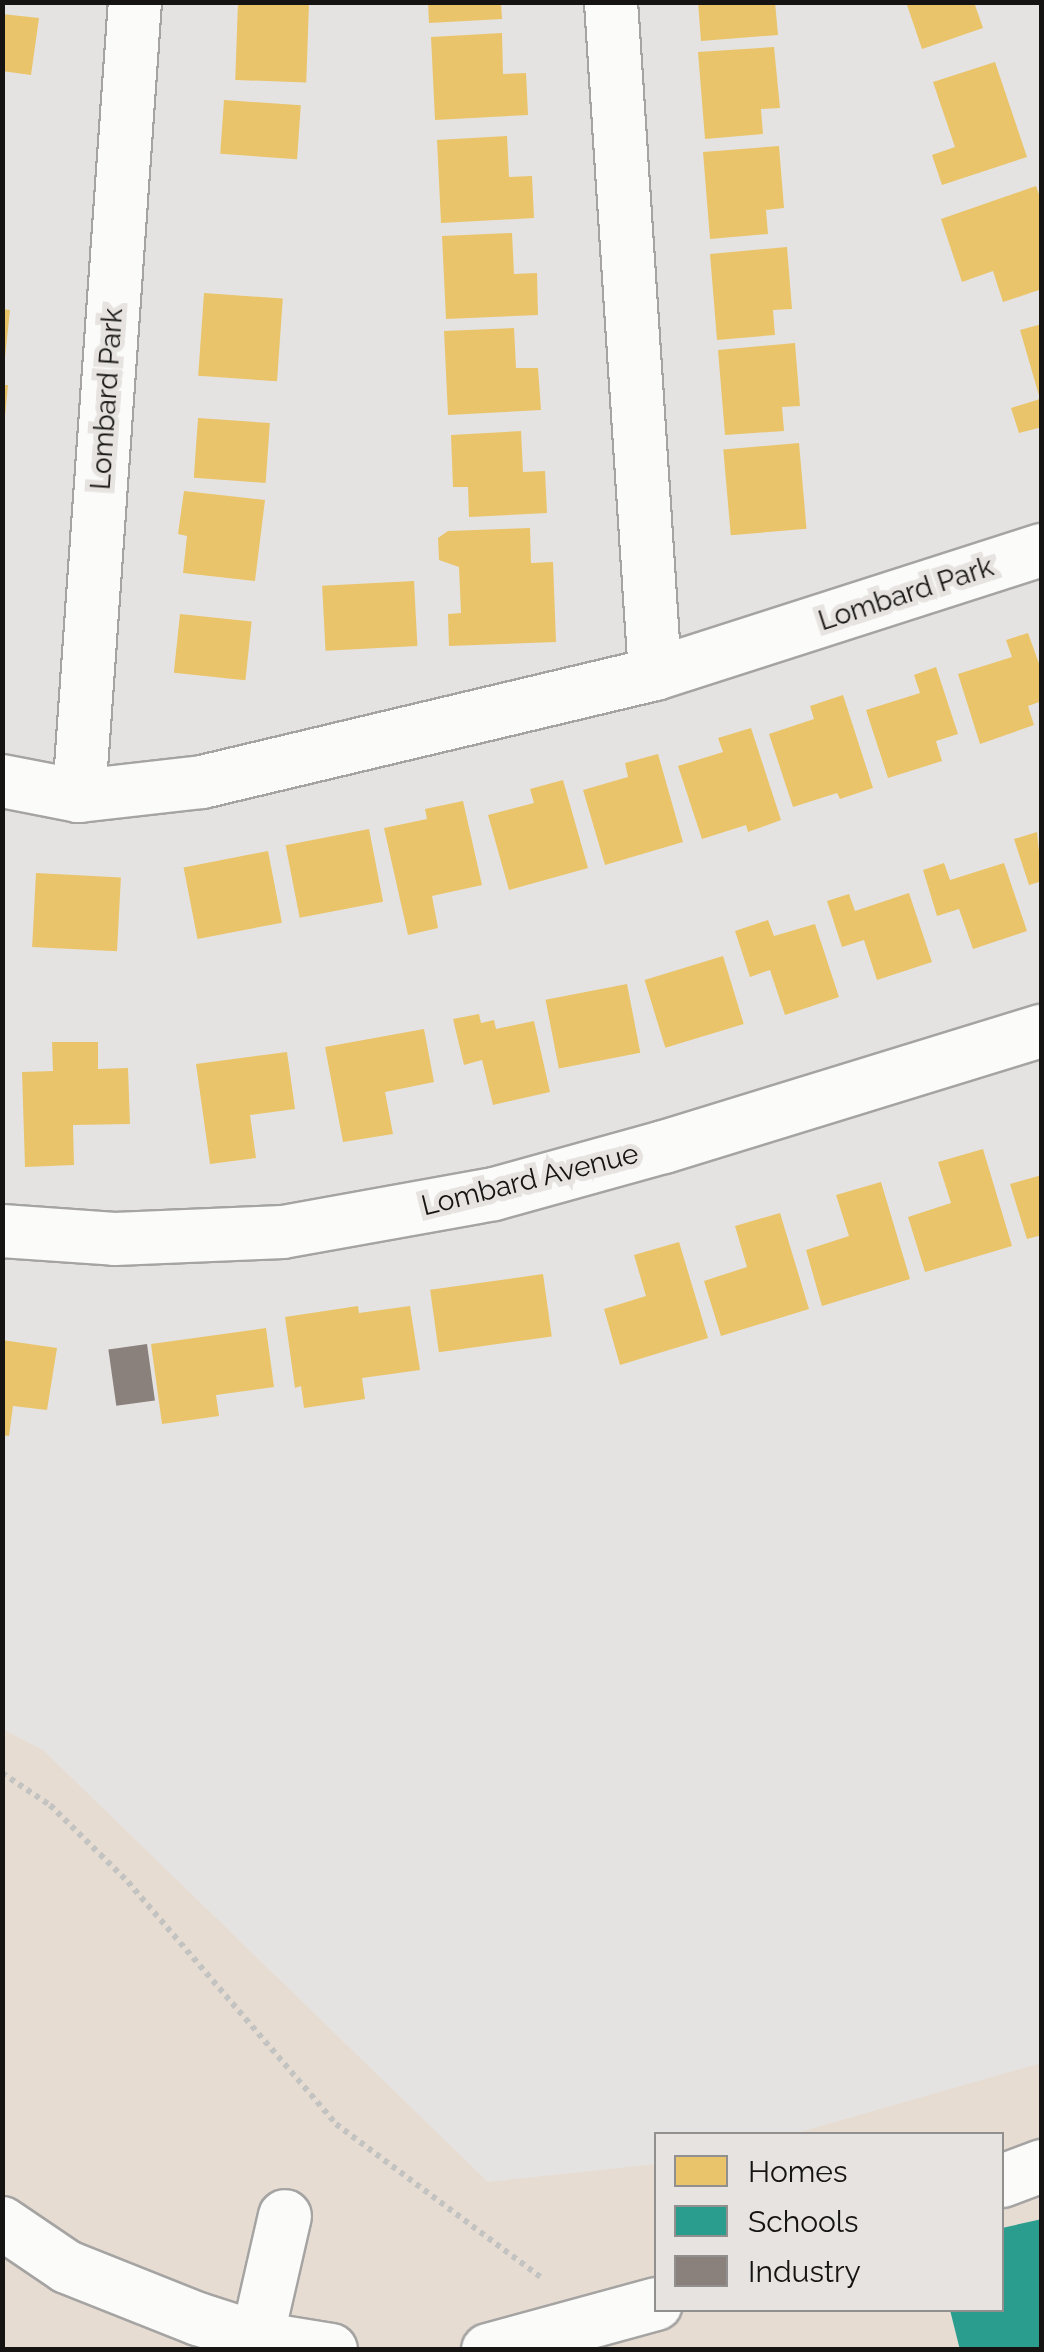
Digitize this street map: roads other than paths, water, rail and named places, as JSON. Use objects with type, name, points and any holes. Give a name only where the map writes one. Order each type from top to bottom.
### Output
[{"type":"street","name":"Lombard Park","points":[[80,796],[136,2]]},
{"type":"street","points":[[611,2],[655,674]]},
{"type":"street","name":"Lombard Park","points":[[2,781],[80,796],[202,782],[655,674],[1042,550]]},
{"type":"street","name":"Lombard Avenue","points":[[2,1232],[115,1239],[283,1232],[494,1194],[664,1147],[1042,1030]]},
{"type":"street","points":[[1004,2180],[1042,2166]]},
{"type":"street","points":[[257,2338],[285,2216]]},
{"type":"street","points":[[2,2224],[68,2267],[257,2338],[331,2350]]},
{"type":"street","points":[[488,2350],[654,2305]]}]
